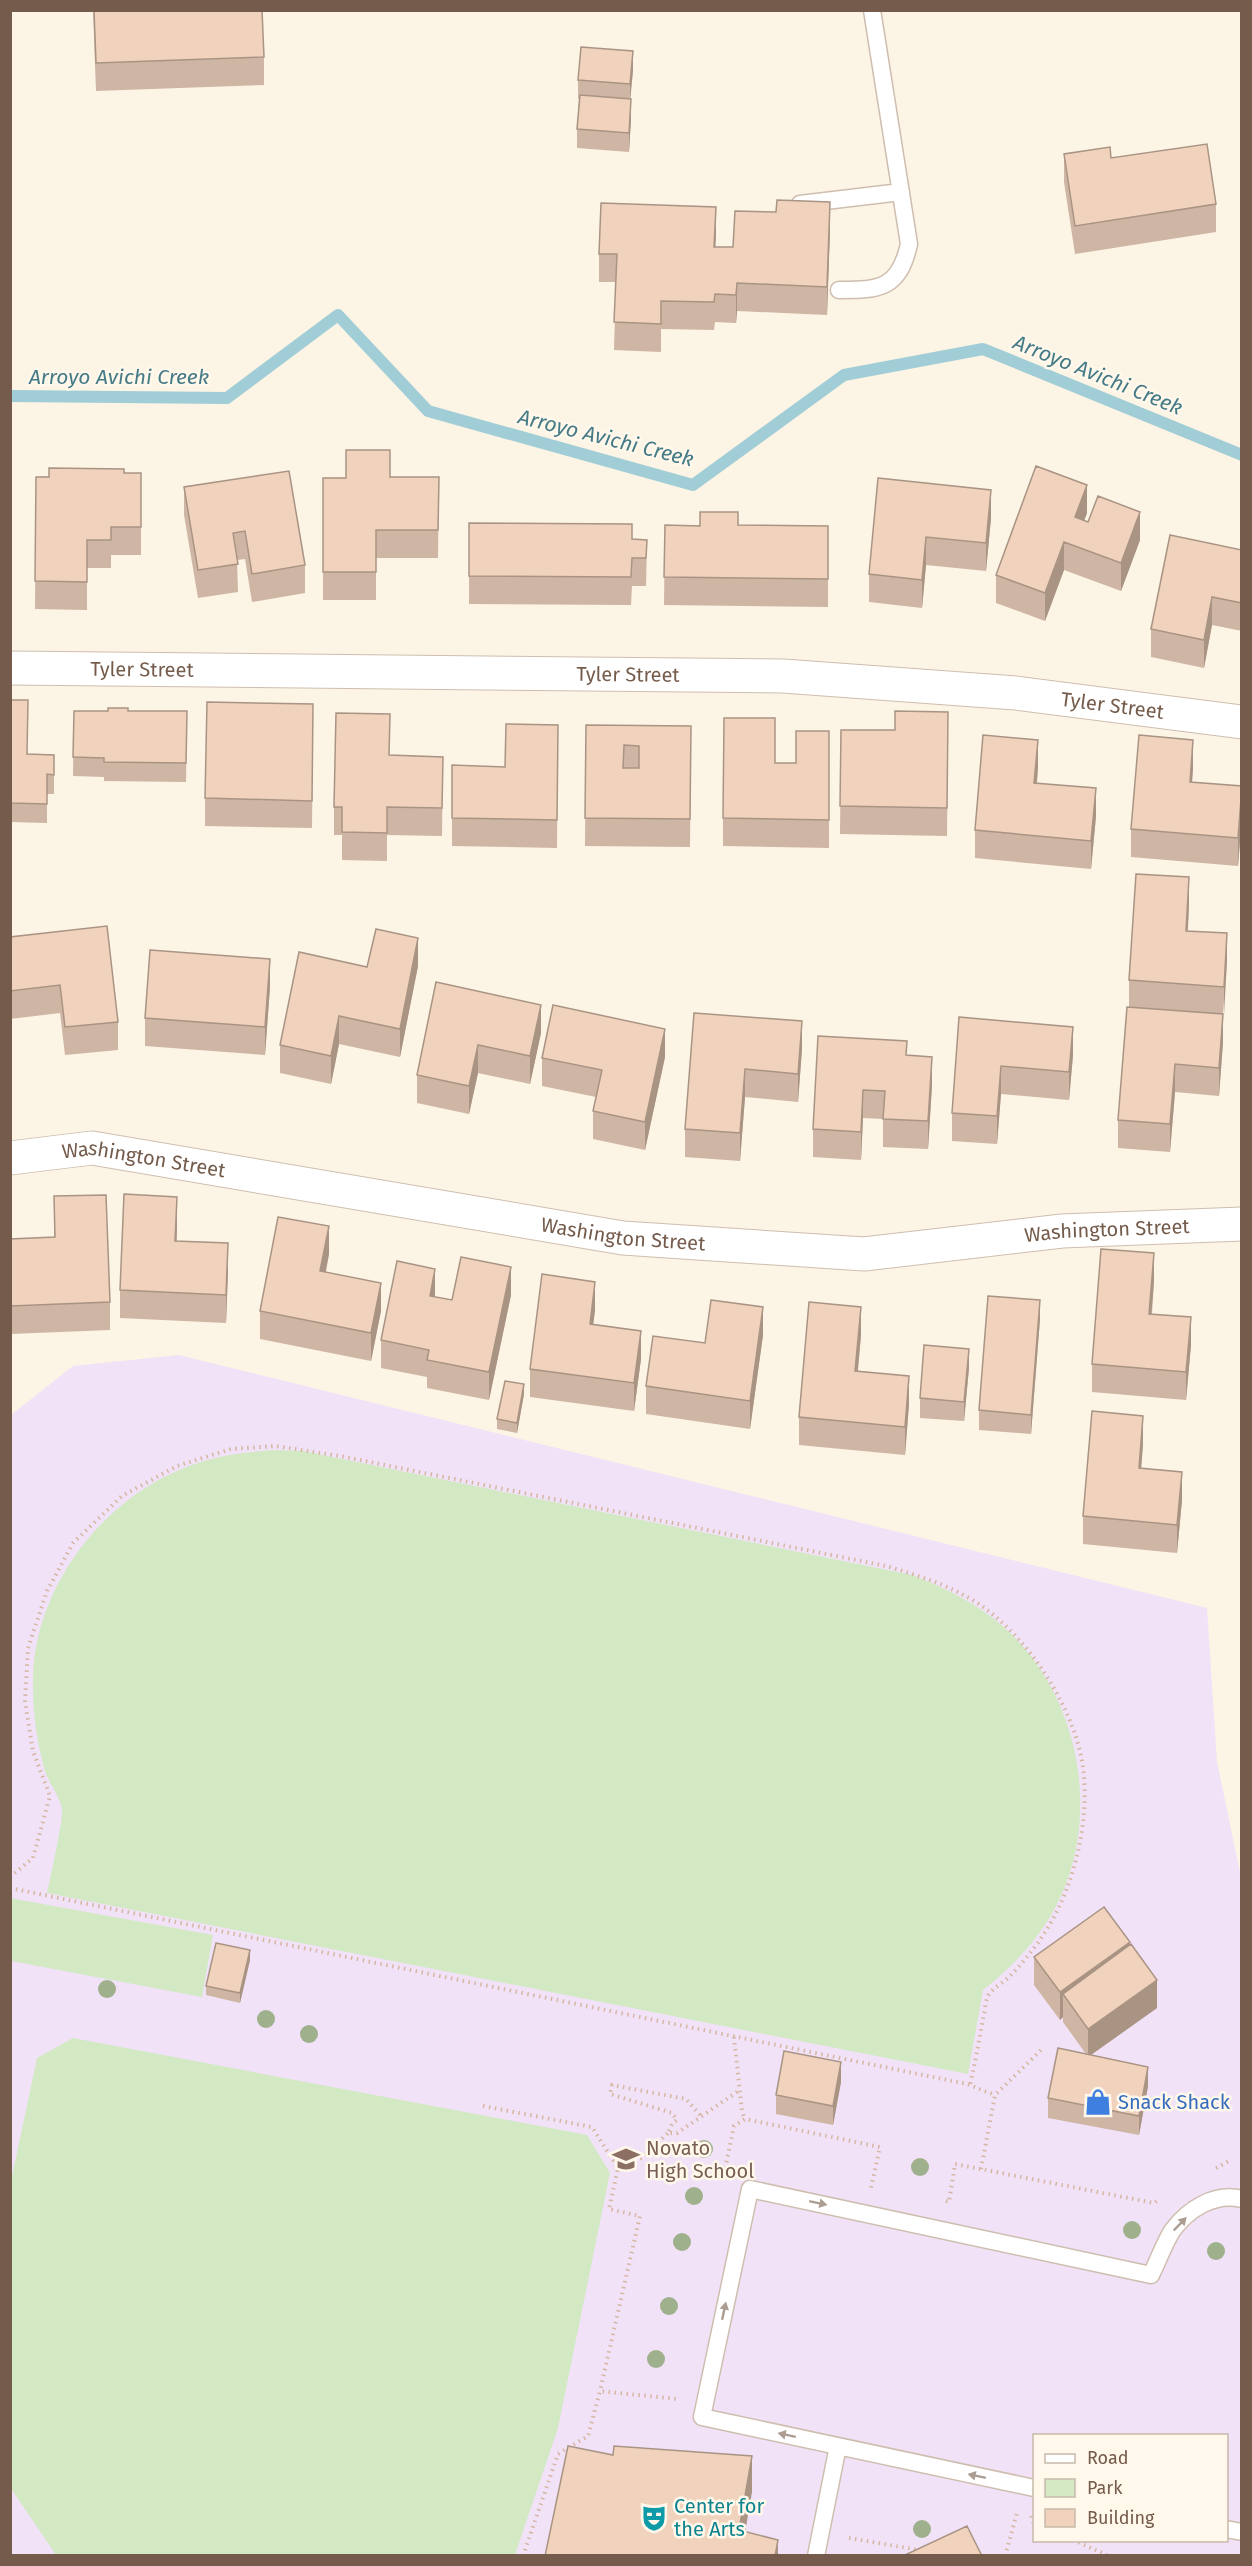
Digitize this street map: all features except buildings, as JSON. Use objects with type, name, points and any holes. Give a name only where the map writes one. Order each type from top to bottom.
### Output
[{"type":"street","name":"Tyler Street","points":[[10,668],[783,676],[1016,693],[1242,722]]},
{"type":"street","name":"Washington Street","points":[[10,1158],[93,1148],[623,1238],[864,1254],[1062,1231],[1242,1224]]},
{"type":"lane","points":[[839,290],[869,290],[890,282],[904,266],[909,244],[872,10]]},
{"type":"lane","points":[[795,204],[901,192]]},
{"type":"lane","points":[[1033,2488],[702,2417],[750,2188],[1151,2275],[1172,2232],[1198,2205],[1228,2195],[1242,2199]]},
{"type":"lane","points":[[816,2556],[838,2446]]},
{"type":"path","points":[[10,1877],[33,1858],[50,1796],[33,1751],[25,1702],[28,1648],[47,1590],[74,1543],[122,1496],[177,1466],[231,1449],[275,1446],[351,1458],[886,1566],[933,1579],[976,1602],[1013,1632],[1041,1668],[1063,1704],[1076,1739],[1084,1776],[1080,1845],[1067,1889],[1050,1925],[1033,1951],[1009,1978],[988,1995],[970,2085]]},
{"type":"path","points":[[10,1888],[970,2085],[995,2095]]},
{"type":"path","points":[[734,2037],[742,2110],[746,2119]]},
{"type":"path","points":[[981,2169],[995,2095],[1041,2050]]},
{"type":"path","points":[[618,2168],[642,2158],[668,2133],[672,2124],[677,2120],[672,2113],[610,2094],[612,2085],[686,2099],[700,2115]]},
{"type":"path","points":[[668,2133],[677,2133],[700,2115],[740,2090]]},
{"type":"path","points":[[483,2106],[592,2127],[618,2168],[609,2209],[640,2216],[588,2436],[558,2454],[523,2556]]},
{"type":"path","points":[[600,2391],[705,2402]]},
{"type":"path","points":[[821,2532],[922,2551]]},
{"type":"path","points":[[1075,2542],[1109,2556]]},
{"type":"path","points":[[1005,2556],[1008,2545]]},
{"type":"shaded area","name":"Novato High School","points":[[179,1355],[1207,1608],[1217,1762],[1242,1882],[1241,2555],[11,2556],[11,1415],[73,1366]]},
{"type":"green space","points":[[274,1450],[303,1451],[912,1575],[961,1598],[1006,1629],[1033,1658],[1053,1692],[1069,1729],[1078,1767],[1080,1807],[1076,1847],[1066,1885],[1048,1920],[1018,1958],[983,1990],[968,2074],[47,1893],[62,1808],[42,1760],[35,1718],[33,1686],[35,1652],[43,1619],[56,1587],[95,1530],[147,1487],[177,1471],[201,1462],[237,1454]]},
{"type":"green space","points":[[10,1898],[213,1935],[202,1997],[11,1961]]},
{"type":"green space","points":[[73,2038],[587,2135],[610,2173],[558,2428],[515,2555],[56,2555],[10,2487],[11,2181],[37,2058]]},
{"type":"waterway","name":"Arroyo Avichi Creek","points":[[10,396],[227,398],[338,315],[428,411],[693,485],[844,375],[983,349],[1242,455]]},
{"type":"place","name":"Snack Shack","points":[[1098,2102]]},
{"type":"place","name":"Novato High School","points":[[626,2159]]},
{"type":"place","name":"Center for the Arts","points":[[654,2518]]}]
